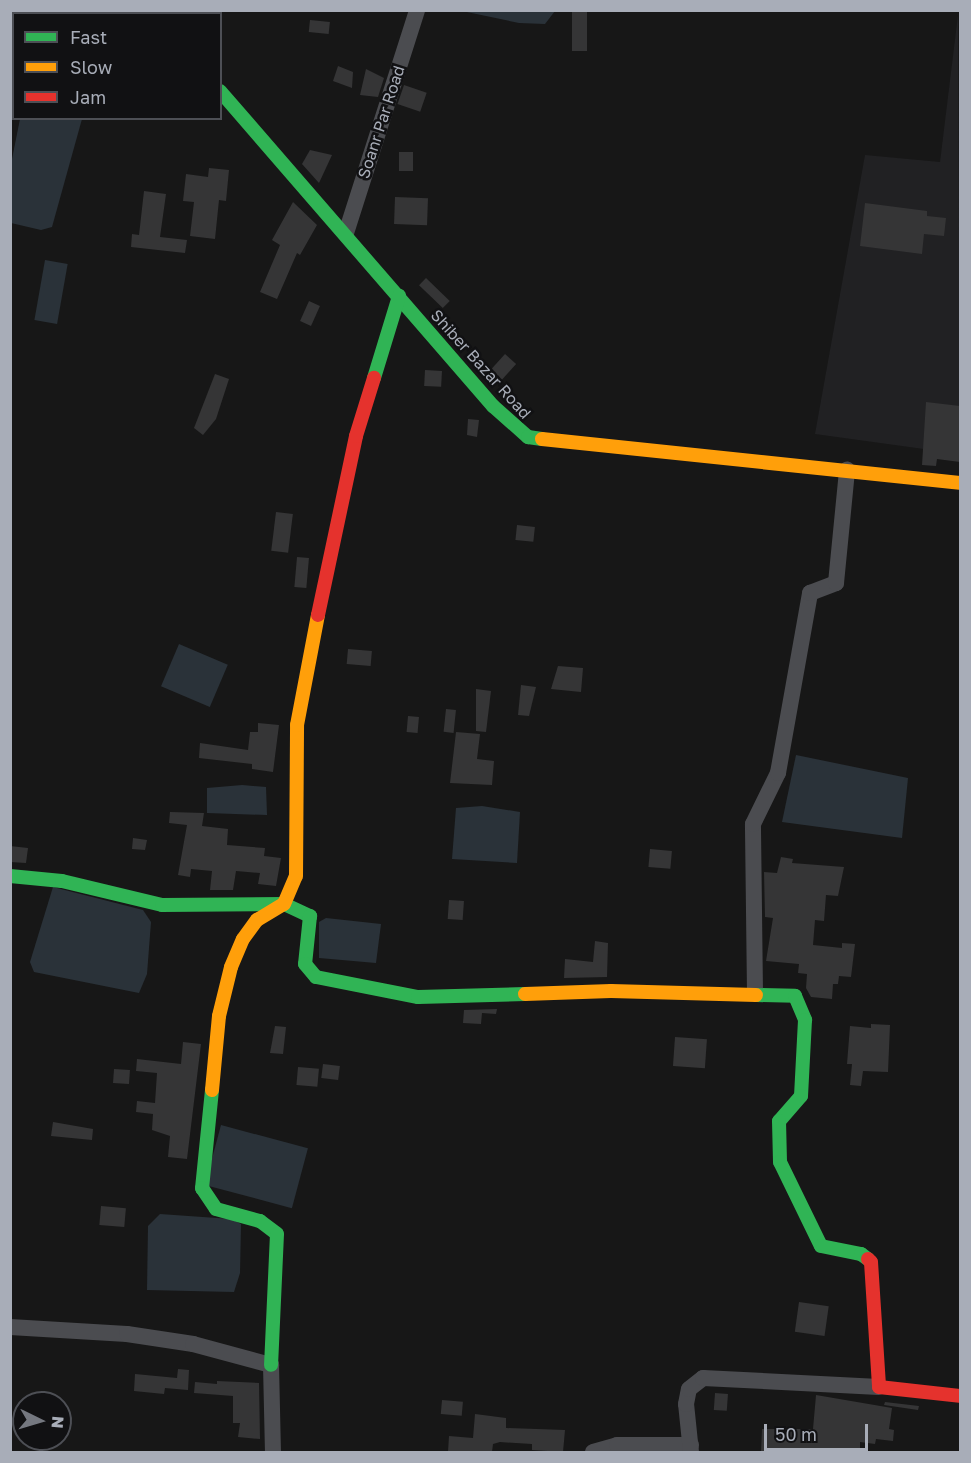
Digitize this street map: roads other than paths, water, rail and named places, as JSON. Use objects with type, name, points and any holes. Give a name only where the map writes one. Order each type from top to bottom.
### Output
[{"type":"street","name":"Soanr Par Road","points":[[346,233],[417,10]]},
{"type":"street","name":"Shiber Bazar Road","points":[[222,93],[346,233],[493,406],[528,437],[960,483]]},
{"type":"street","points":[[273,1452],[271,1365],[277,1234],[260,1221],[216,1209],[202,1188],[219,1016],[231,968],[243,939],[257,920],[284,904],[296,876],[297,737],[303,682],[356,436],[399,296]]},
{"type":"street","points":[[755,993],[753,824],[778,773],[810,593],[836,583],[847,470]]},
{"type":"street","points":[[10,876],[62,880],[162,905],[284,904],[310,916],[305,964],[323,980],[418,997],[611,991],[755,993],[795,996],[801,1006],[805,1073],[801,1096],[779,1121],[777,1150],[821,1246],[861,1254],[871,1262],[879,1387]]},
{"type":"street","points":[[10,1327],[127,1335],[193,1344],[271,1365]]},
{"type":"street","points":[[593,1452],[617,1444],[691,1449],[686,1404],[689,1389],[703,1378],[879,1387],[960,1396]]}]
